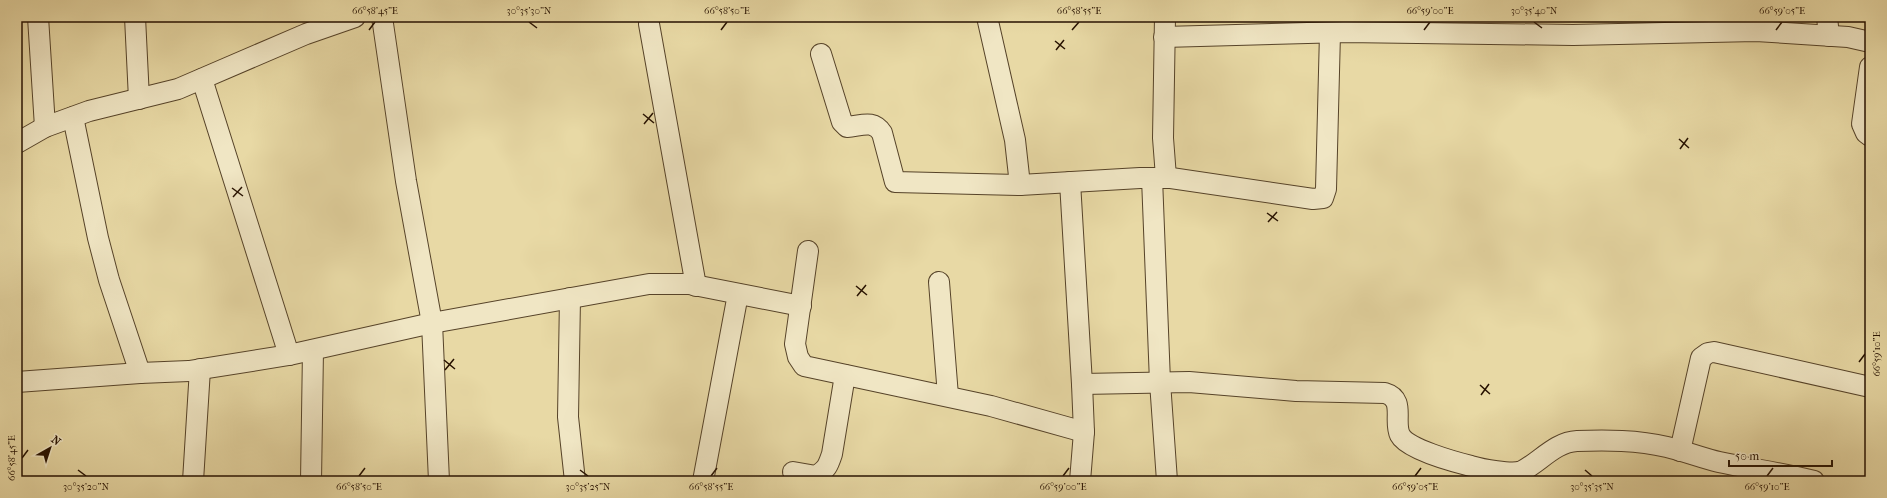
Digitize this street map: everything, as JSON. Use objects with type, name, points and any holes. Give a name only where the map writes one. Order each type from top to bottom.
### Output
[{"type":"street","points":[[38,17],[45,127]]},
{"type":"street","points":[[135,17],[139,99]]},
{"type":"street","points":[[17,143],[45,127],[89,111],[178,89],[306,34],[355,17]]},
{"type":"street","points":[[382,17],[406,181],[432,323],[439,481]]},
{"type":"street","points":[[987,17],[1015,140],[1020,185]]},
{"type":"street","points":[[1165,17],[1163,138],[1159,178],[1160,382],[1167,481]]},
{"type":"street","points":[[648,24],[696,286]]},
{"type":"street","points":[[1164,37],[1330,33],[1573,35],[1695,25],[1756,31],[1828,26],[1870,42]]},
{"type":"street","points":[[821,54],[842,122],[847,127],[872,124],[878,126],[882,133],[895,182],[1020,185],[1159,178],[1313,199],[1323,198],[1326,189],[1330,33]]},
{"type":"street","points":[[1870,67],[1862,124],[1866,133],[1870,136]]},
{"type":"street","points":[[202,79],[289,355]]},
{"type":"street","points":[[73,117],[98,238],[109,280],[140,372]]},
{"type":"street","points":[[1070,182],[1084,432],[1080,481]]},
{"type":"street","points":[[808,251],[795,344],[800,362],[808,368],[992,406],[1084,432]]},
{"type":"street","points":[[939,282],[948,396]]},
{"type":"street","points":[[17,382],[140,372],[200,369],[289,355],[432,323],[649,284],[696,286],[800,306]]},
{"type":"street","points":[[702,481],[738,294]]},
{"type":"street","points":[[570,298],[568,417],[575,481]]},
{"type":"street","points":[[311,481],[313,350]]},
{"type":"street","points":[[1680,451],[1701,358],[1708,353],[1714,352],[1870,387]]},
{"type":"street","points":[[193,481],[200,369]]},
{"type":"street","points":[[792,472],[816,476],[825,470],[828,465],[832,454],[845,375]]},
{"type":"street","points":[[1082,384],[1160,382],[1218,384],[1296,391],[1385,393],[1393,397],[1398,407],[1400,435],[1406,441],[1423,451],[1471,466],[1521,472],[1554,448],[1574,441],[1633,441],[1680,451],[1719,462],[1814,481]]}]
